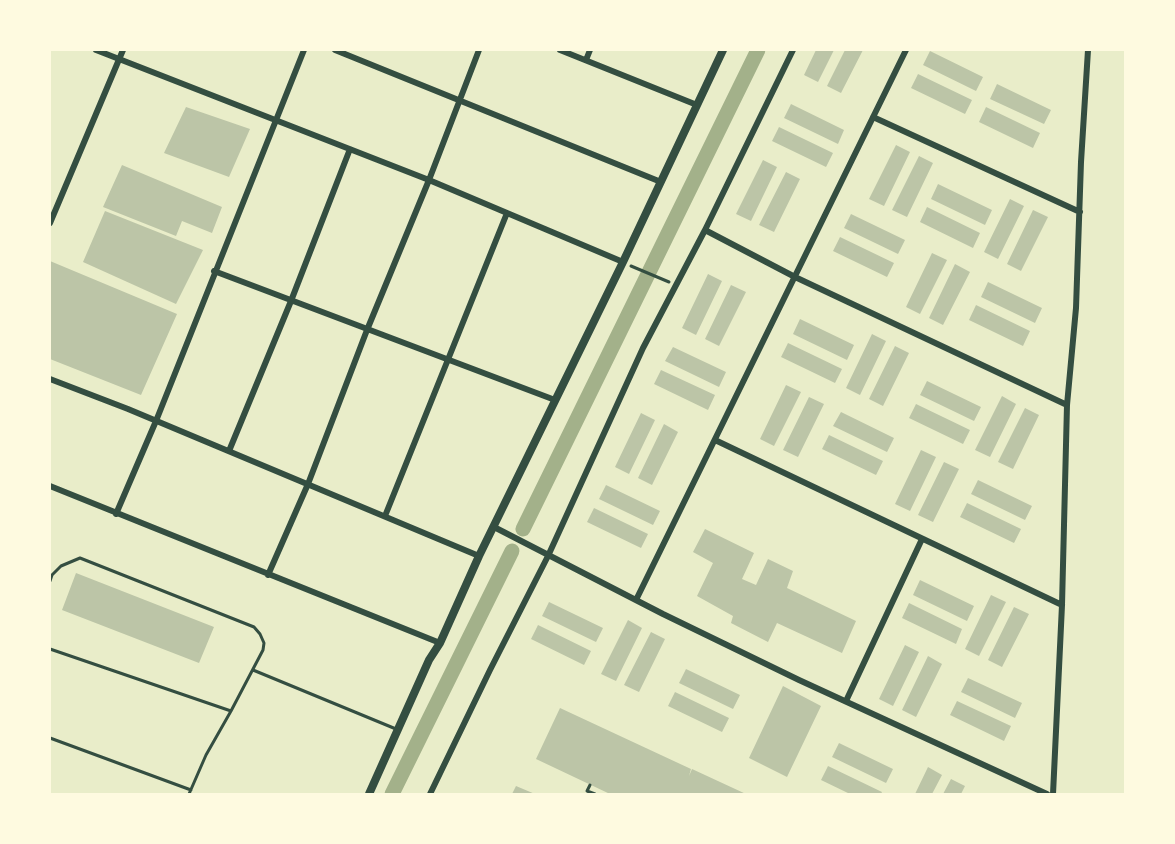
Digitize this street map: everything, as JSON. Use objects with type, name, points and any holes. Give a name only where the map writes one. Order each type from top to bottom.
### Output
[{"type":"street","points":[[96,50],[429,180],[623,262]]},
{"type":"street","points":[[50,223],[123,50]]},
{"type":"street","points":[[116,514],[156,421],[304,50]]},
{"type":"street","points":[[334,50],[661,182]]},
{"type":"street","points":[[268,574],[308,484],[479,50]]},
{"type":"street","points":[[560,50],[697,105]]},
{"type":"street","points":[[586,60],[590,50]]},
{"type":"street","points":[[369,795],[429,660],[440,643],[479,556],[623,262],[723,50]]},
{"type":"street","points":[[430,795],[548,556],[644,348],[793,50]]},
{"type":"street","points":[[636,600],[906,50]]},
{"type":"street","points":[[1053,795],[1062,605],[1067,405],[1076,308],[1088,50]]},
{"type":"street","points":[[873,117],[1080,212]]},
{"type":"street","points":[[229,451],[350,150]]},
{"type":"street","points":[[385,516],[507,213]]},
{"type":"street","points":[[705,230],[795,277],[1067,405]]},
{"type":"street","points":[[214,271],[555,400]]},
{"type":"street","points":[[50,379],[479,556]]},
{"type":"street","points":[[716,440],[1062,605]]},
{"type":"street","points":[[50,486],[440,643]]},
{"type":"street","points":[[494,527],[636,600],[1047,795]]},
{"type":"street","points":[[846,701],[922,539]]},
{"type":"lane","points":[[50,581],[52,575],[61,566],[80,558],[254,627],[264,643],[253,670],[206,754],[190,792],[50,738]]},
{"type":"lane","points":[[50,649],[231,711]]},
{"type":"lane","points":[[253,670],[398,730]]},
{"type":"path","points":[[636,268],[660,278]]},
{"type":"path","points":[[590,785],[587,791],[594,795]]},
{"type":"building","points":[[816,50],[834,50],[818,82],[804,75]]},
{"type":"building","points":[[845,50],[863,50],[841,93],[827,86]]},
{"type":"building","points":[[930,51],[983,77],[976,91],[923,65]]},
{"type":"building","points":[[918,74],[972,100],[965,114],[911,88]]},
{"type":"building","points":[[997,84],[1051,110],[1044,124],[990,99]]},
{"type":"building","points":[[791,104],[844,130],[838,144],[784,118]]},
{"type":"building","points":[[186,107],[250,129],[229,177],[164,153]]},
{"type":"building","points":[[986,107],[1040,133],[1033,148],[979,122]]},
{"type":"building","points":[[779,127],[833,153],[826,167],[772,141]]},
{"type":"building","points":[[896,145],[910,152],[884,206],[869,199]]},
{"type":"building","points":[[919,156],[933,163],[907,217],[892,210]]},
{"type":"building","points":[[763,160],[777,167],[751,221],[736,214]]},
{"type":"building","points":[[122,165],[222,207],[212,233],[182,221],[176,236],[103,207]]},
{"type":"building","points":[[786,172],[800,179],[774,232],[759,225]]},
{"type":"building","points":[[938,184],[992,210],[985,225],[931,199]]},
{"type":"building","points":[[1010,199],[1024,206],[998,259],[984,252]]},
{"type":"building","points":[[927,207],[980,233],[973,248],[920,222]]},
{"type":"building","points":[[1033,210],[1048,217],[1021,271],[1007,264]]},
{"type":"building","points":[[105,211],[203,250],[176,304],[83,262]]},
{"type":"building","points":[[851,214],[905,240],[898,254],[844,228]]},
{"type":"building","points":[[840,237],[894,263],[887,277],[833,251]]},
{"type":"building","points":[[932,253],[947,260],[920,314],[906,307]]},
{"type":"building","points":[[50,261],[177,314],[141,395],[50,359]]},
{"type":"building","points":[[955,264],[970,272],[943,325],[929,318]]},
{"type":"building","points":[[708,274],[722,281],[696,335],[682,328]]},
{"type":"building","points":[[988,282],[1042,308],[1035,323],[981,297]]},
{"type":"building","points":[[731,285],[746,292],[719,346],[705,339]]},
{"type":"building","points":[[976,305],[1030,331],[1023,346],[969,320]]},
{"type":"building","points":[[800,319],[854,345],[847,360],[793,334]]},
{"type":"building","points":[[872,334],[886,341],[860,395],[846,388]]},
{"type":"building","points":[[788,343],[842,369],[835,383],[781,357]]},
{"type":"building","points":[[895,346],[909,353],[883,406],[869,399]]},
{"type":"building","points":[[673,347],[726,372],[719,387],[665,361]]},
{"type":"building","points":[[661,370],[715,395],[708,410],[654,384]]},
{"type":"building","points":[[927,381],[981,407],[974,421],[920,395]]},
{"type":"building","points":[[786,385],[801,392],[774,446],[760,439]]},
{"type":"building","points":[[1002,396],[1016,404],[990,457],[975,450]]},
{"type":"building","points":[[809,397],[824,404],[798,457],[783,450]]},
{"type":"building","points":[[916,404],[970,430],[963,444],[909,418]]},
{"type":"building","points":[[1025,408],[1039,415],[1013,469],[998,462]]},
{"type":"building","points":[[841,412],[894,438],[887,452],[833,426]]},
{"type":"building","points":[[641,413],[655,420],[629,474],[615,467]]},
{"type":"building","points":[[664,424],[678,432],[652,485],[638,478]]},
{"type":"building","points":[[829,435],[883,461],[876,475],[822,449]]},
{"type":"building","points":[[921,450],[936,457],[910,511],[895,504]]},
{"type":"building","points":[[944,462],[959,469],[933,522],[918,515]]},
{"type":"building","points":[[978,480],[1032,506],[1025,520],[971,494]]},
{"type":"building","points":[[606,485],[660,511],[653,525],[599,499]]},
{"type":"building","points":[[967,503],[1021,529],[1014,543],[960,517]]},
{"type":"building","points":[[594,508],[648,534],[641,548],[587,522]]},
{"type":"building","points":[[705,529],[754,553],[742,579],[756,585],[768,559],[793,571],[787,588],[856,621],[842,653],[777,623],[768,642],[731,623],[733,616],[697,596],[713,563],[693,552]]},
{"type":"building","points":[[76,573],[214,627],[199,663],[62,610]]},
{"type":"building","points":[[920,580],[974,606],[967,621],[913,595]]},
{"type":"building","points":[[991,595],[1006,602],[979,656],[965,649]]},
{"type":"building","points":[[549,602],[603,628],[596,642],[542,616]]},
{"type":"building","points":[[909,603],[962,629],[956,644],[902,618]]},
{"type":"building","points":[[1014,607],[1029,614],[1002,667],[988,660]]},
{"type":"building","points":[[628,620],[642,628],[616,681],[601,674]]},
{"type":"building","points":[[538,625],[591,651],[584,665],[531,639]]},
{"type":"building","points":[[651,632],[665,639],[639,692],[624,685]]},
{"type":"building","points":[[905,645],[919,652],[893,706],[879,699]]},
{"type":"building","points":[[928,656],[942,664],[916,717],[902,710]]},
{"type":"building","points":[[686,669],[740,695],[733,709],[679,683]]},
{"type":"building","points":[[968,678],[1022,703],[1015,718],[961,692]]},
{"type":"building","points":[[783,686],[821,706],[787,777],[749,758]]},
{"type":"building","points":[[675,692],[729,718],[722,732],[668,706]]},
{"type":"building","points":[[957,701],[1011,726],[1004,741],[950,715]]},
{"type":"building","points":[[560,708],[691,769],[689,776],[692,769],[746,794],[610,794],[536,759]]},
{"type":"building","points":[[839,743],[893,769],[886,783],[832,757]]},
{"type":"building","points":[[828,766],[882,792],[881,794],[850,794],[821,780]]},
{"type":"building","points":[[928,767],[942,775],[932,794],[915,794]]},
{"type":"building","points":[[951,779],[965,786],[961,794],[943,794]]},
{"type":"building","points":[[516,786],[535,794],[512,794]]},
{"type":"waterway","points":[[523,529],[758,50]]},
{"type":"waterway","points":[[392,794],[512,551]]}]
